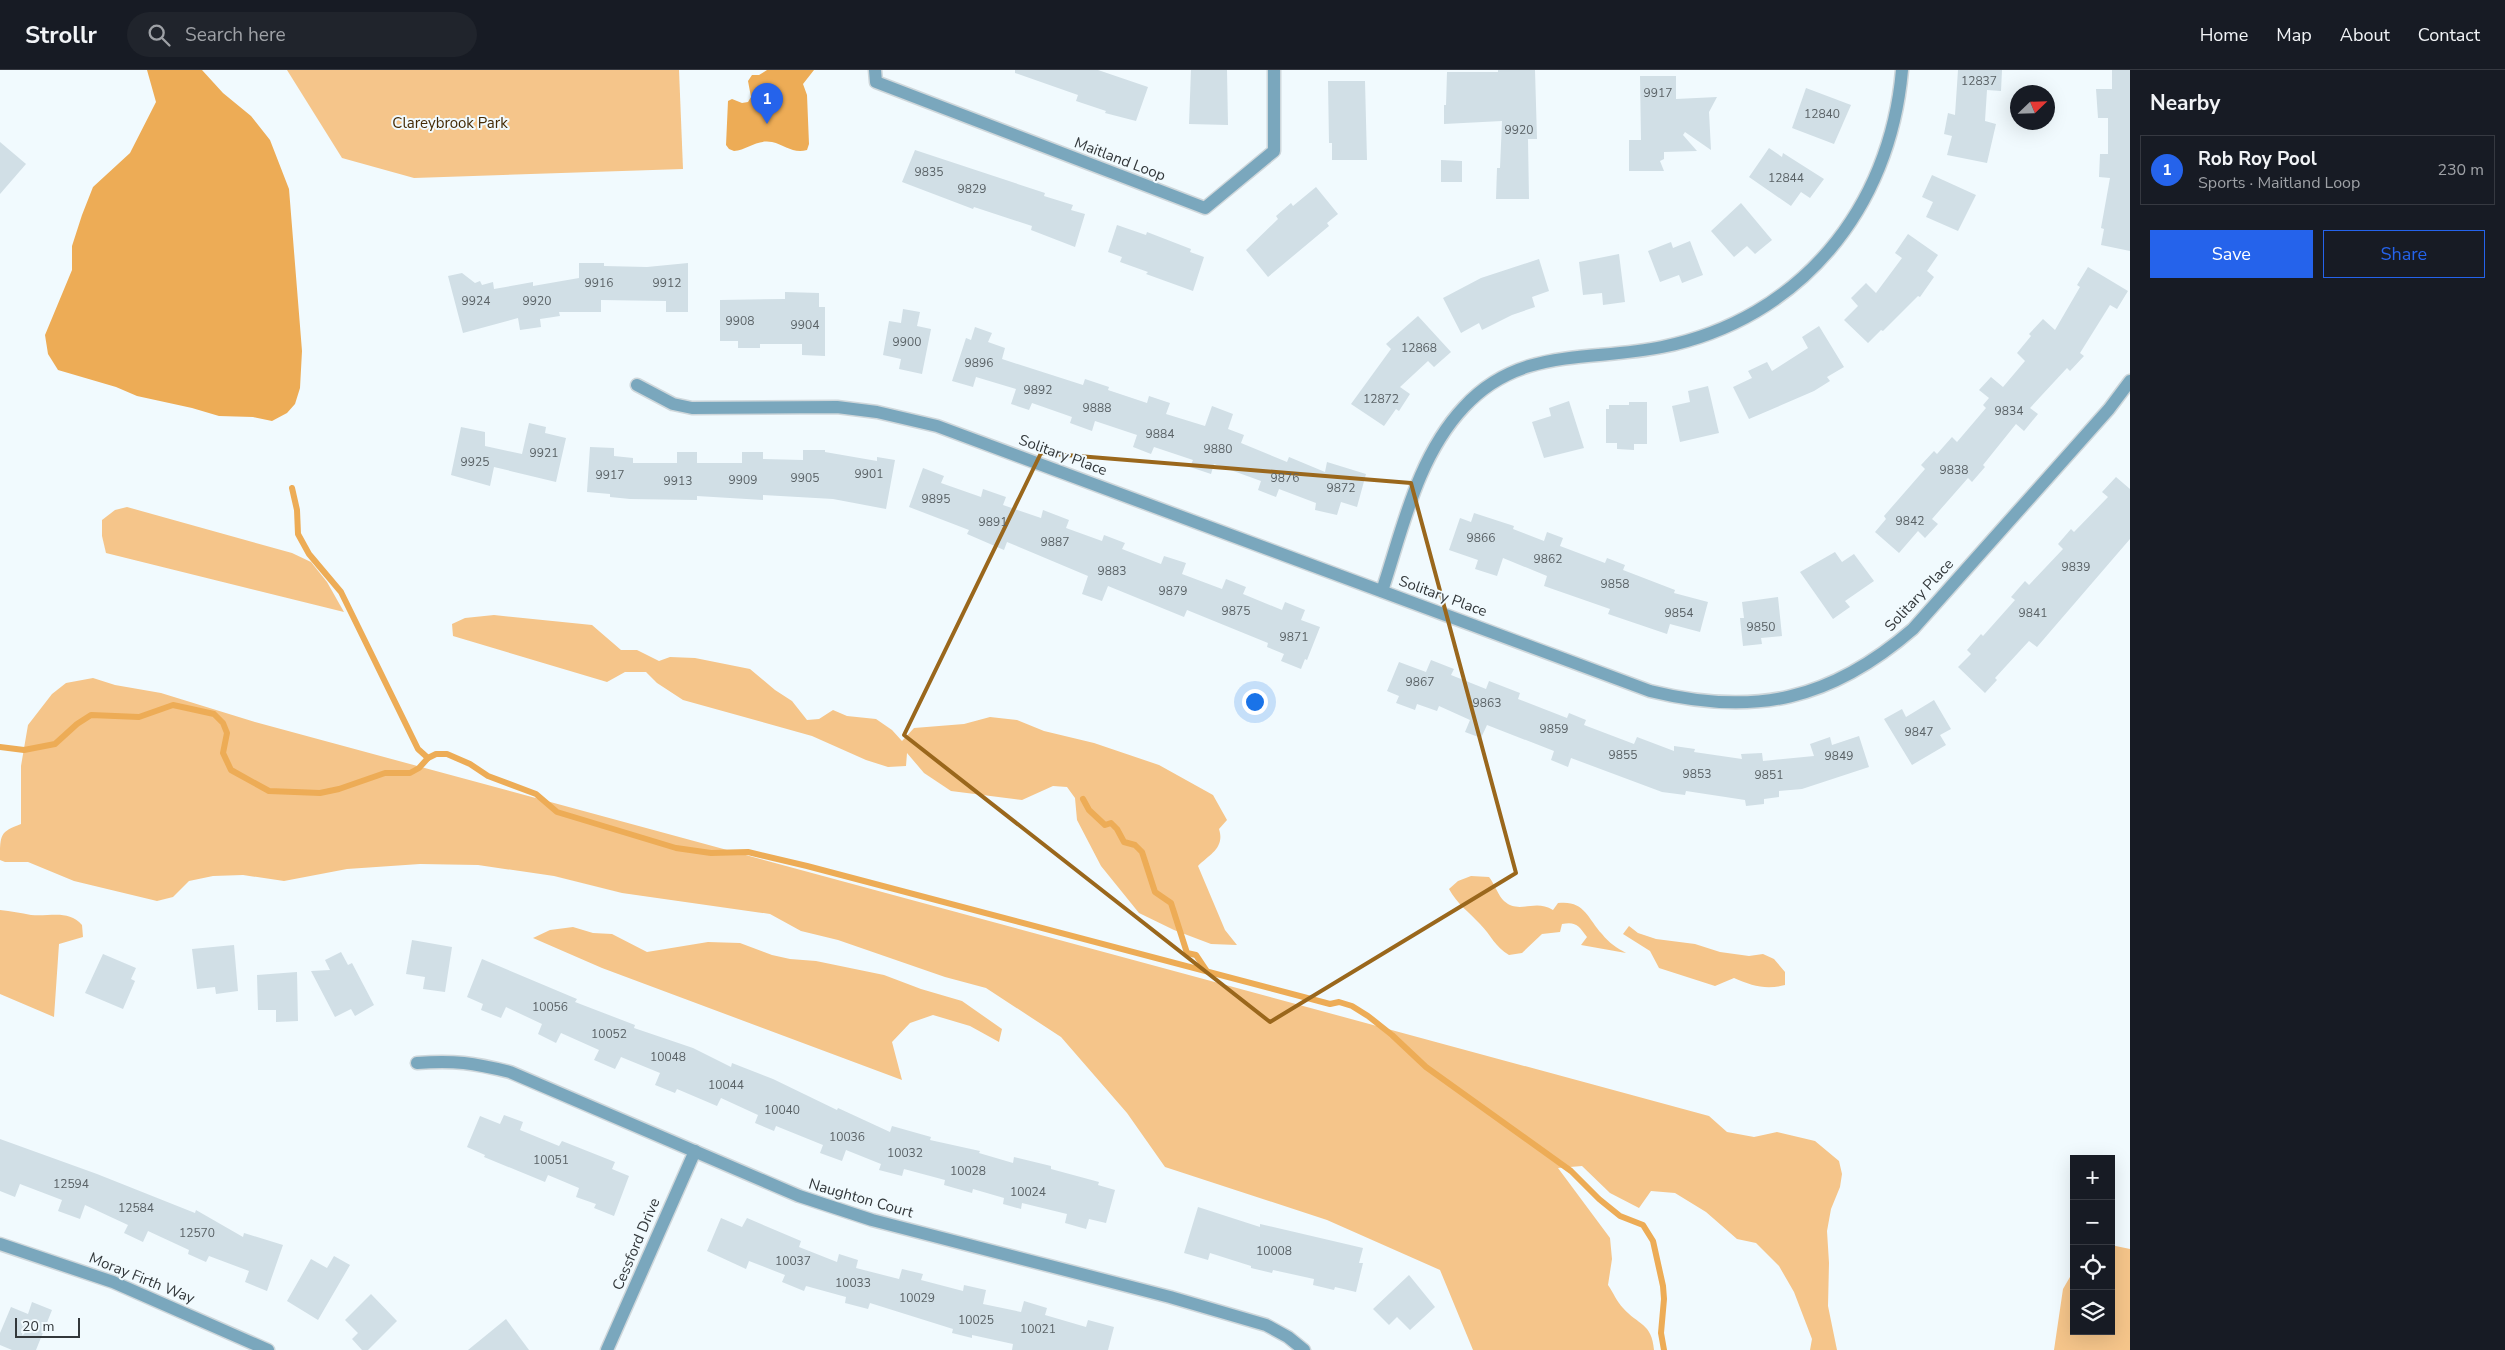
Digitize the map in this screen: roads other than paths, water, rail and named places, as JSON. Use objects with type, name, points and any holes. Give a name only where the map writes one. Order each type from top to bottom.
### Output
[{"type":"street","name":"Maitland Loop","points":[[875,70],[876,82],[1205,208],[1274,151],[1274,70]]},
{"type":"street","points":[[1382,591],[1425,464],[1442,434],[1464,406],[1483,390],[1510,374],[1544,361],[1574,355],[1619,353],[1662,347],[1702,336],[1738,322],[1764,307],[1796,284],[1824,258],[1848,227],[1865,199],[1879,170],[1892,132],[1902,70]]},
{"type":"street","name":"Solitary Place","points":[[637,385],[673,404],[692,408],[827,406],[908,418],[956,433],[1650,691],[1680,698],[1718,702],[1756,702],[1786,698],[1821,688],[1855,672],[1886,653],[1913,629],[2109,409],[2130,381]]},
{"type":"street","name":"Naughton Court","points":[[417,1063],[452,1060],[510,1072],[799,1196],[872,1220],[1161,1295],[1266,1325],[1288,1337],[1304,1350]]},
{"type":"street","name":"Cessford Drive","points":[[607,1350],[694,1151]]},
{"type":"street","name":"Moray Firth Way","points":[[0,1244],[113,1282],[268,1350]]},
{"type":"waterway","points":[[292,488],[297,510],[298,534],[309,554],[341,592],[418,749],[428,758]]},
{"type":"waterway","points":[[0,747],[24,750],[55,744],[77,724],[91,715],[139,717],[173,705],[214,714],[223,723],[227,733],[223,753],[231,770],[269,791],[320,793],[339,789],[385,773],[410,773],[419,768],[428,758],[436,754],[447,754],[470,764],[488,776],[536,794],[557,812],[676,848],[711,853],[748,852],[1330,1004],[1339,1002],[1352,1006],[1392,1035],[1426,1067],[1571,1171],[1599,1199],[1620,1216],[1643,1225],[1653,1241],[1663,1286],[1664,1299],[1661,1333],[1664,1350]]},
{"type":"waterway","points":[[1083,799],[1089,810],[1105,825],[1111,823],[1117,829],[1124,842],[1135,845],[1142,852],[1155,892],[1171,903],[1187,953],[1196,955],[1206,970]]},
{"type":"place","name":"Rob Roy Pool","points":[[767,124]]},
{"type":"park label","name":"Clareybrook Park","points":[[450,123]]}]
